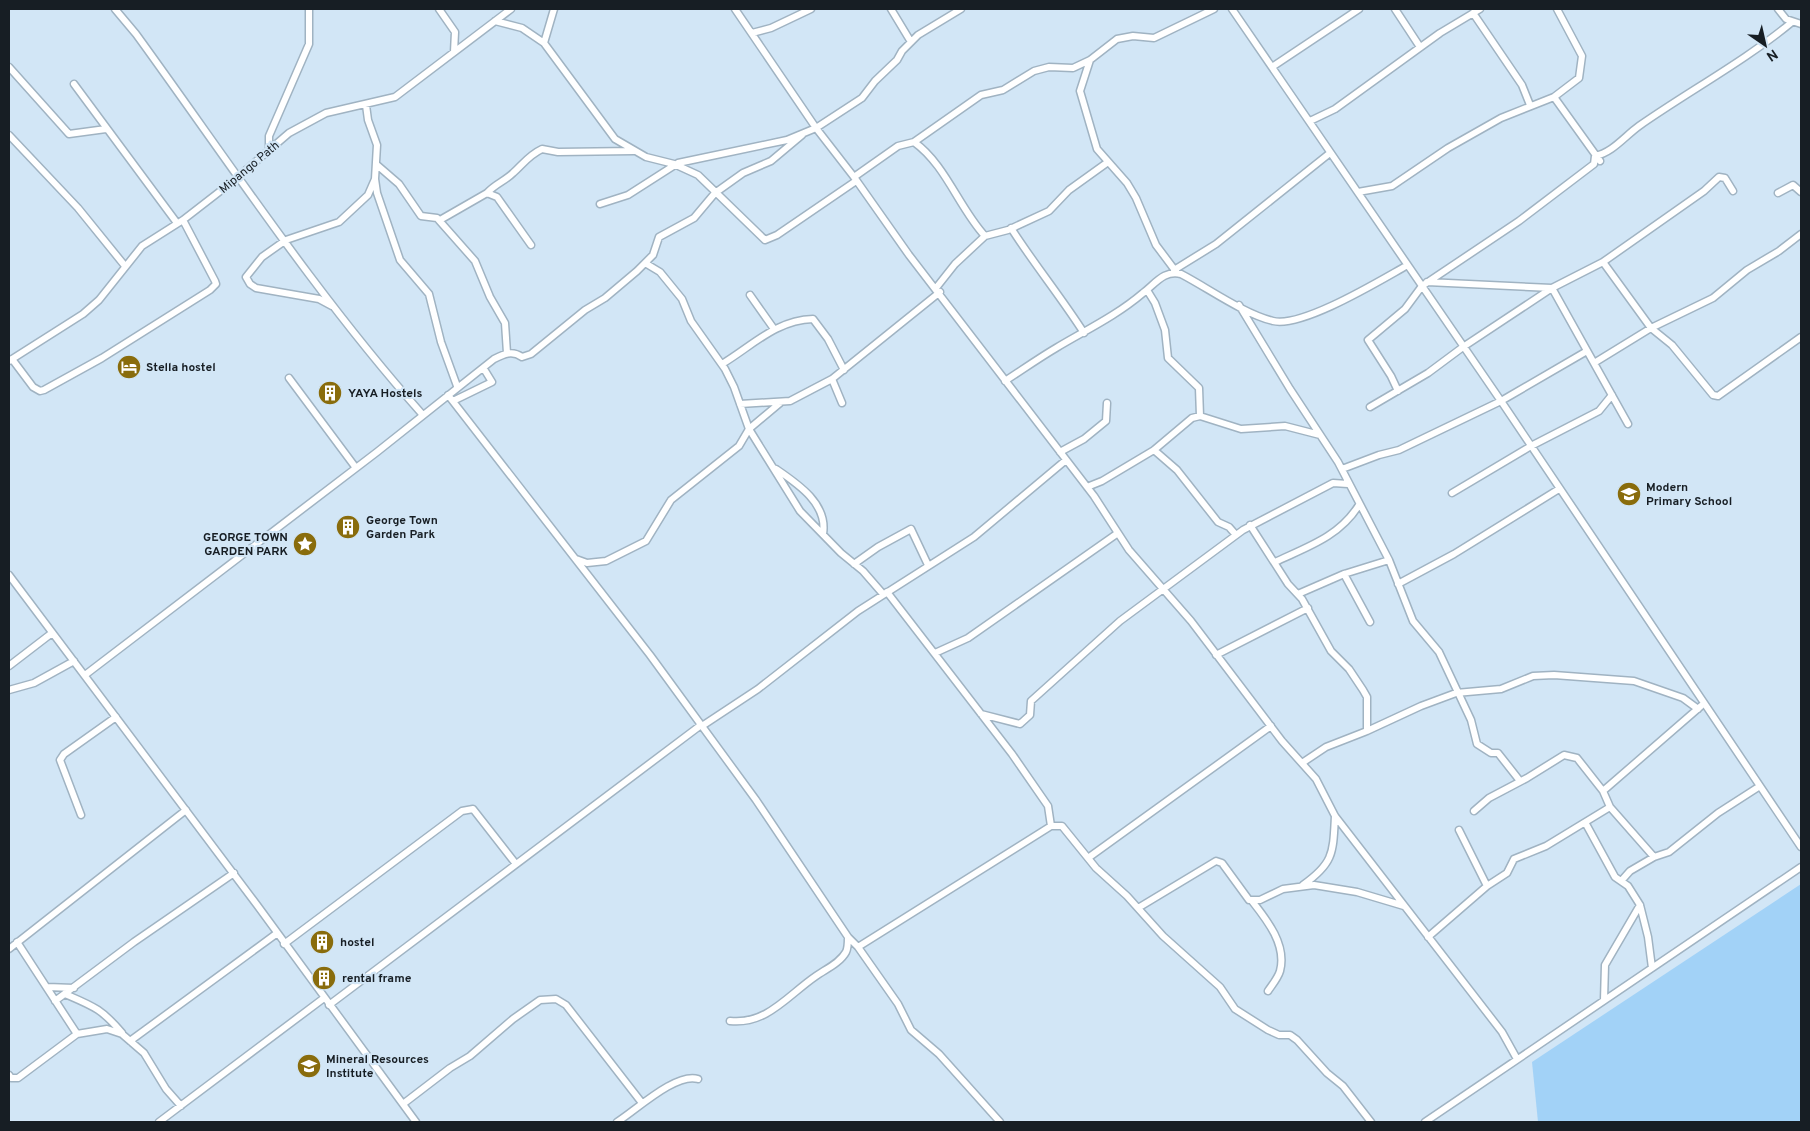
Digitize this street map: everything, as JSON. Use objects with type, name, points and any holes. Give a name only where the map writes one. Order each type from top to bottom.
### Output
[{"type":"street","points":[[115,9],[136,34],[337,310],[385,372],[422,414]]},
{"type":"street","points":[[269,150],[269,136],[309,44],[309,9]]},
{"type":"street","points":[[439,9],[455,32],[454,52]]},
{"type":"street","name":"Mipango Path","points":[[10,360],[93,305],[142,246],[180,222],[239,177],[289,133],[318,116],[395,97],[511,9]]},
{"type":"street","points":[[544,43],[554,9]]},
{"type":"street","points":[[735,9],[816,128],[909,255],[938,290],[1087,487],[1129,550],[1164,588],[1271,726],[1316,779],[1335,816],[1502,1032],[1517,1059]]},
{"type":"street","points":[[752,33],[772,28],[811,9]]},
{"type":"street","points":[[891,9],[911,42]]},
{"type":"street","points":[[600,204],[628,195],[674,164],[722,155],[802,135],[816,128],[862,98],[911,42],[961,9]]},
{"type":"street","points":[[495,21],[522,28],[544,43],[616,139],[646,157],[674,164],[698,176],[765,240],[777,235],[898,146],[914,142],[981,95],[1004,90],[1034,71],[1049,67],[1073,68],[1090,60],[1117,39],[1133,36],[1154,38],[1214,9]]},
{"type":"street","points":[[1232,9],[1310,121],[1406,266],[1424,284],[1463,347],[1706,703],[1801,848]]},
{"type":"street","points":[[1272,67],[1359,9]]},
{"type":"street","points":[[1395,9],[1420,47]]},
{"type":"street","points":[[1310,121],[1335,109],[1420,47],[1480,9]]},
{"type":"street","points":[[1358,192],[1392,186],[1448,148],[1501,118],[1554,97],[1579,78],[1582,56],[1556,9]]},
{"type":"street","points":[[1778,9],[1786,19],[1801,24]]},
{"type":"street","points":[[1474,13],[1522,85],[1530,105]]},
{"type":"street","points":[[1398,391],[1391,376],[1368,340],[1405,309],[1424,284],[1519,221],[1594,164],[1597,158],[1605,154],[1638,127],[1732,65],[1792,22]]},
{"type":"street","points":[[1090,60],[1080,92],[1097,149],[1122,176],[1136,198],[1156,245],[1176,271],[1238,305],[1274,322],[1290,321],[1347,299],[1406,266]]},
{"type":"street","points":[[9,67],[69,134],[106,129]]},
{"type":"street","points":[[10,360],[33,387],[40,391],[44,390],[102,358],[210,290],[216,284],[180,222],[106,129],[74,84]]},
{"type":"street","points":[[1554,97],[1597,158]]},
{"type":"street","points":[[366,105],[368,120],[377,145],[377,193],[400,260],[429,294],[441,342],[457,386]]},
{"type":"street","points":[[9,134],[78,208],[125,266]]},
{"type":"street","points":[[85,675],[356,468],[457,386],[484,370],[494,359],[507,353],[517,354],[522,357],[531,354],[585,310],[605,298],[646,262],[653,255],[659,237],[694,218],[715,193],[743,173],[771,161],[802,135]]},
{"type":"street","points":[[914,142],[942,174],[985,236]]},
{"type":"street","points":[[440,220],[487,193],[495,183],[512,174],[526,158],[542,149],[558,152],[635,151]]},
{"type":"street","points":[[1005,381],[1056,348],[1122,311],[1161,276],[1176,271],[1216,244],[1330,153]]},
{"type":"street","points":[[740,404],[790,401],[832,379],[938,290],[955,264],[985,236],[1011,228],[1049,211],[1069,190],[1108,162]]},
{"type":"street","points":[[377,165],[399,184],[422,216],[440,220],[475,261],[490,297],[505,323],[507,353]]},
{"type":"street","points":[[1370,407],[1428,373],[1463,347],[1552,288],[1604,262],[1704,191],[1719,177],[1725,178],[1733,191]]},
{"type":"street","points":[[337,310],[319,299],[256,288],[247,280],[252,268],[262,257],[286,240],[339,222],[368,195],[376,180]]},
{"type":"street","points":[[1778,193],[1794,185],[1801,192]]},
{"type":"street","points":[[487,193],[497,197],[531,245]]},
{"type":"street","points":[[1011,228],[1037,269],[1061,299],[1084,333]]},
{"type":"street","points":[[1594,363],[1651,328],[1713,298],[1747,270],[1779,252],[1801,234]]},
{"type":"street","points":[[646,262],[660,272],[682,299],[691,321],[722,364],[749,429],[793,502],[813,525],[885,593],[935,653],[1048,806],[1051,826]]},
{"type":"street","points":[[1604,262],[1651,328],[1672,344],[1708,390],[1718,396],[1801,337]]},
{"type":"street","points":[[1424,284],[1552,288]]},
{"type":"street","points":[[1552,288],[1628,424]]},
{"type":"street","points":[[1147,290],[1155,303],[1165,330],[1168,358],[1199,388],[1200,416]]},
{"type":"street","points":[[750,295],[774,329]]},
{"type":"street","points":[[1238,305],[1342,469],[1348,484],[1389,560],[1413,621],[1439,652],[1456,693],[1471,720],[1477,744],[1491,752],[1498,753],[1520,781]]},
{"type":"street","points":[[722,364],[774,329],[796,319],[813,319],[828,339],[844,370]]},
{"type":"street","points":[[1342,469],[1379,454],[1399,450],[1501,402],[1587,351]]},
{"type":"street","points":[[453,402],[492,382],[484,370]]},
{"type":"street","points":[[289,378],[356,468]]},
{"type":"street","points":[[832,379],[842,402]]},
{"type":"street","points":[[448,395],[702,726],[756,800],[848,937],[858,947],[898,1004],[911,1030],[939,1054],[1000,1122]]},
{"type":"street","points":[[1452,493],[1531,446],[1599,411],[1612,396]]},
{"type":"street","points":[[574,558],[587,563],[606,562],[646,540],[671,500],[739,446],[749,429],[780,403]]},
{"type":"street","points":[[1060,452],[1084,439],[1106,421],[1107,403]]},
{"type":"street","points":[[1087,487],[1102,481],[1154,450],[1192,418],[1200,416],[1241,429],[1285,426],[1320,435]]},
{"type":"street","points":[[1154,450],[1177,470],[1218,522],[1229,527],[1236,535]]},
{"type":"street","points":[[329,1005],[702,726],[758,689],[858,611],[974,537],[1066,460]]},
{"type":"street","points":[[773,467],[798,484],[824,516],[823,534]]},
{"type":"street","points":[[980,714],[1020,724],[1030,715],[1031,701],[1120,621],[1236,535],[1250,525],[1333,483],[1348,484]]},
{"type":"street","points":[[1398,584],[1442,561],[1559,489]]},
{"type":"street","points":[[1274,562],[1322,541],[1350,520],[1360,505]]},
{"type":"street","points":[[813,525],[824,516]]},
{"type":"street","points":[[1250,525],[1274,562],[1308,608],[1331,651],[1349,669],[1367,697],[1367,732]]},
{"type":"street","points":[[854,564],[878,547],[911,529],[928,565]]},
{"type":"street","points":[[935,653],[968,638],[1118,533]]},
{"type":"street","points":[[1298,594],[1344,574],[1389,560]]},
{"type":"street","points":[[1344,574],[1370,622]]},
{"type":"street","points":[[9,575],[234,873],[276,934],[416,1122]]},
{"type":"street","points":[[1216,655],[1308,608]]},
{"type":"street","points":[[9,666],[52,633]]},
{"type":"street","points":[[9,690],[34,683],[74,661]]},
{"type":"street","points":[[1302,763],[1326,747],[1367,732],[1421,706],[1456,693],[1495,691],[1534,676],[1634,681],[1683,698],[1698,709]]},
{"type":"street","points":[[1603,791],[1706,703]]},
{"type":"street","points":[[82,815],[60,760],[64,754],[116,717]]},
{"type":"street","points":[[1088,858],[1271,726]]},
{"type":"street","points":[[1474,811],[1489,798],[1564,754],[1577,758],[1603,791],[1610,807],[1654,857]]},
{"type":"street","points":[[1622,880],[1630,871],[1654,857],[1669,852],[1718,813],[1760,786]]},
{"type":"street","points":[[1428,937],[1487,886],[1507,873],[1514,859],[1546,846],[1586,824],[1610,807]]},
{"type":"street","points":[[284,944],[462,811],[473,809],[516,864]]},
{"type":"street","points":[[9,949],[14,942],[186,810]]},
{"type":"street","points":[[1303,886],[1322,871],[1330,860],[1335,816]]},
{"type":"street","points":[[1586,824],[1615,877],[1622,880],[1640,905],[1648,937],[1652,968]]},
{"type":"street","points":[[858,947],[1051,826],[1065,828],[1088,858],[1164,936],[1220,987],[1235,1009],[1268,1030],[1278,1035],[1290,1035],[1297,1040],[1327,1073],[1343,1086],[1371,1122]]},
{"type":"street","points":[[1459,830],[1487,886]]},
{"type":"street","points":[[1138,908],[1216,861],[1222,863],[1244,896],[1252,901],[1272,929],[1279,945],[1281,960],[1279,973],[1268,991]]},
{"type":"street","points":[[1425,1122],[1801,867]]},
{"type":"street","points":[[56,1001],[134,942],[234,873]]},
{"type":"street","points":[[1252,901],[1260,900],[1284,889],[1303,886],[1352,891],[1405,906]]},
{"type":"street","points":[[1604,1000],[1605,964],[1640,905]]},
{"type":"street","points":[[130,1041],[276,934]]},
{"type":"street","points":[[730,1021],[743,1022],[780,1007],[847,951],[848,937]]},
{"type":"street","points":[[14,942],[48,987],[77,1034]]},
{"type":"street","points":[[48,987],[74,988]]},
{"type":"street","points":[[65,994],[94,1006],[106,1014],[122,1034],[144,1053],[166,1089],[181,1106]]},
{"type":"street","points":[[158,1122],[324,998]]},
{"type":"street","points":[[403,1104],[450,1068],[470,1056],[513,1019],[540,1000],[556,999],[566,1005],[642,1103]]},
{"type":"street","points":[[9,1075],[11,1078],[18,1078],[77,1034],[106,1029],[122,1034]]},
{"type":"street","points":[[619,1122],[642,1103],[684,1079],[698,1079]]},
{"type":"shaded area","points":[[1801,884],[1801,1122],[1538,1122],[1532,1062]]},
{"type":"place","name":"Stella hostel","points":[[129,367]]},
{"type":"place","name":"YAYA Hostels","points":[[330,393]]},
{"type":"place","name":"Modern Primary School","points":[[1629,494]]},
{"type":"place","name":"George Town Garden Park","points":[[348,527]]},
{"type":"place","name":"GEORGE TOWN GARDEN PARK","points":[[305,544]]},
{"type":"place","name":"hostel","points":[[322,942]]},
{"type":"place","name":"rental frame","points":[[324,978]]},
{"type":"place","name":"Mineral Resources Institute","points":[[309,1066]]}]
